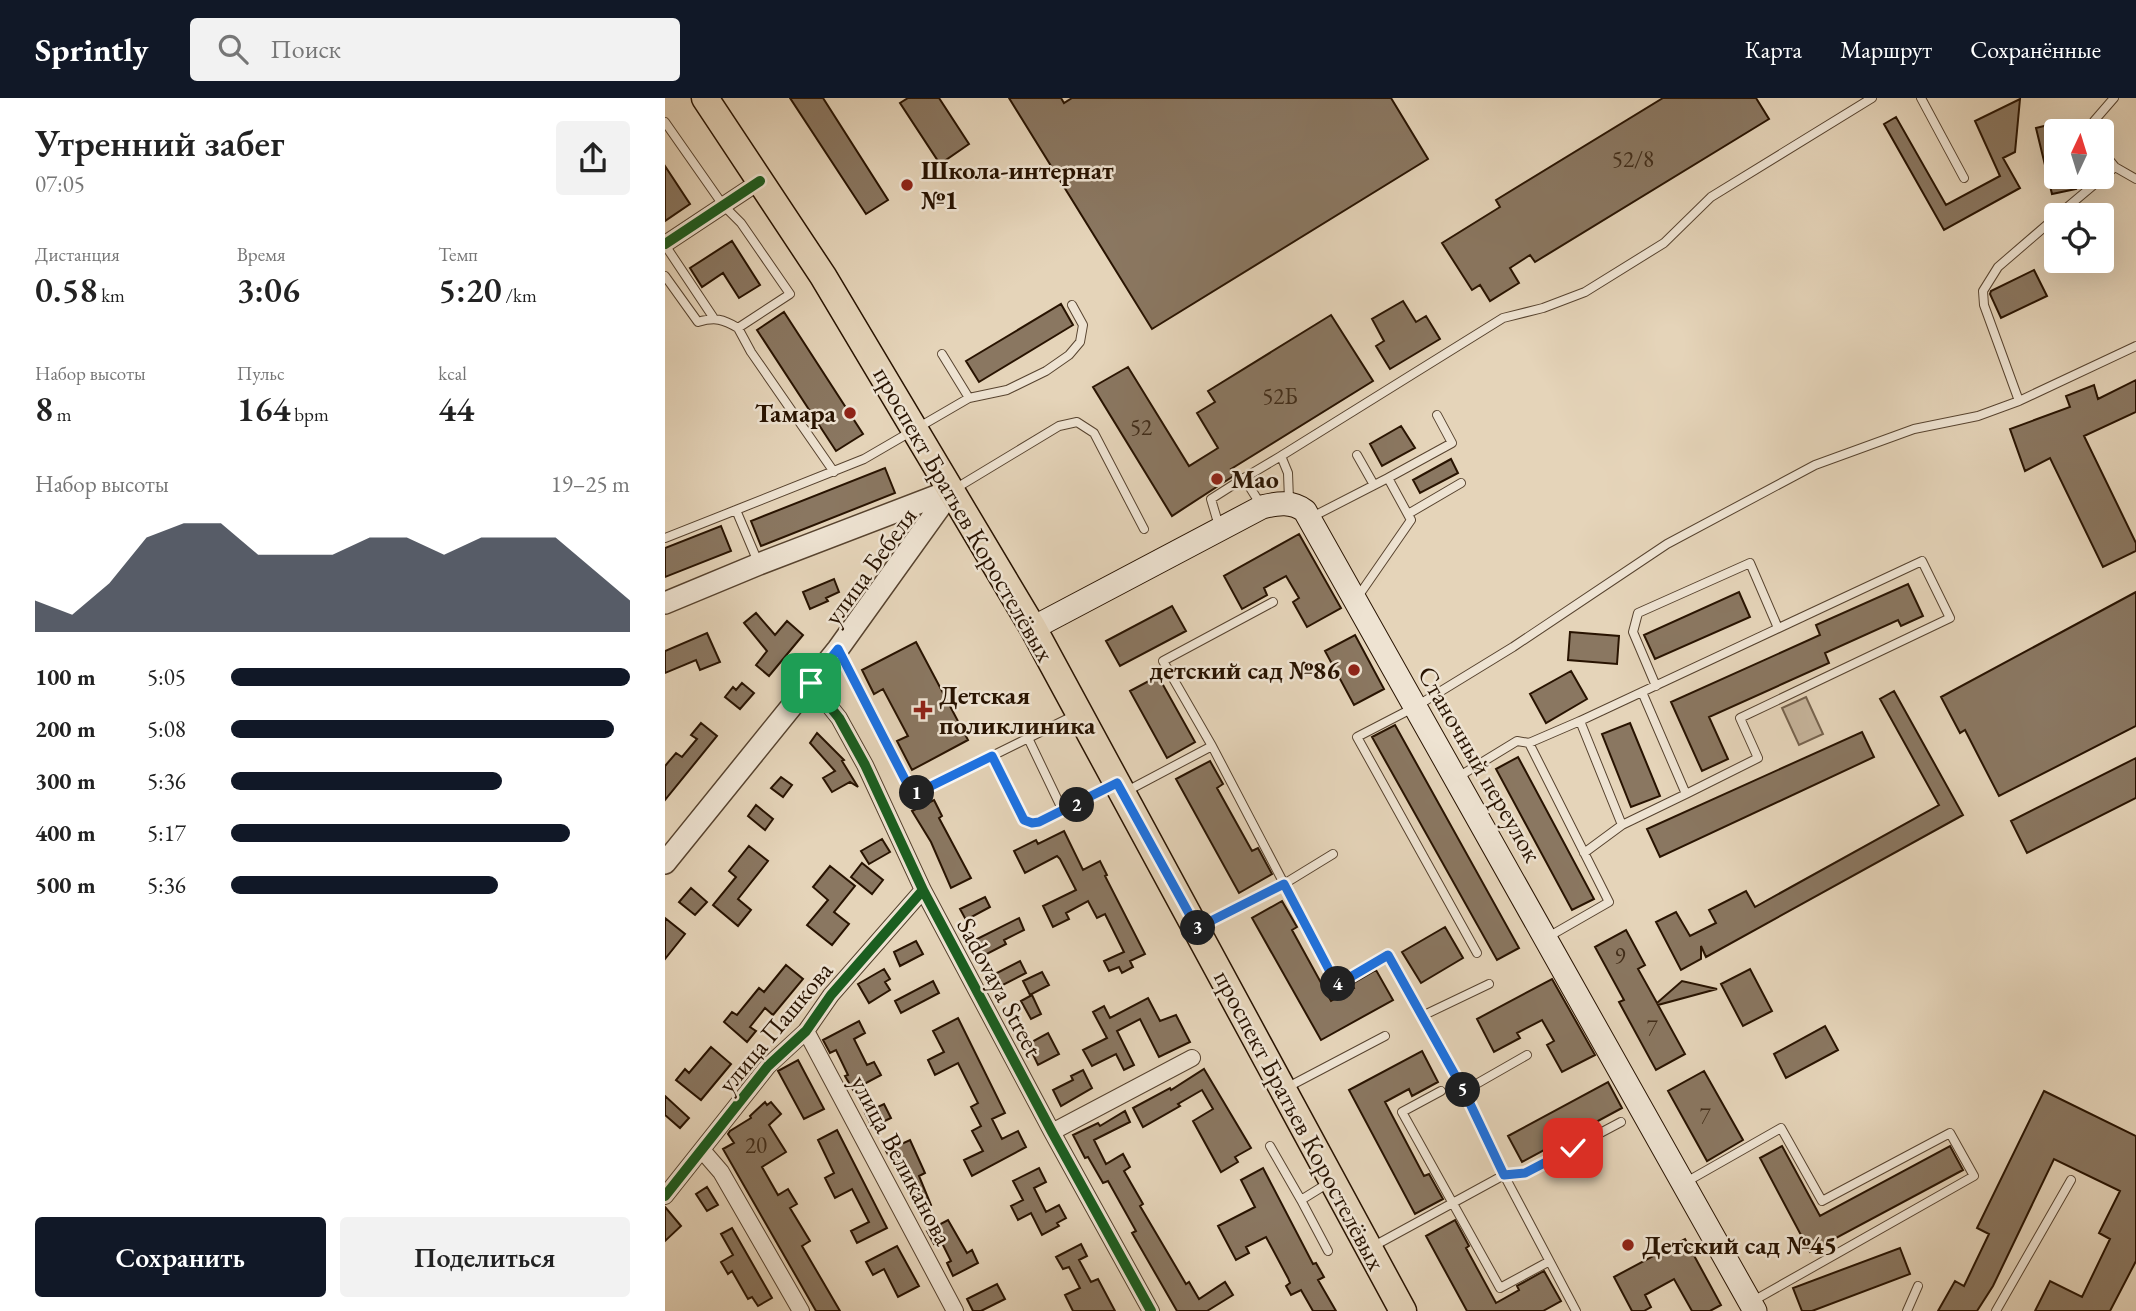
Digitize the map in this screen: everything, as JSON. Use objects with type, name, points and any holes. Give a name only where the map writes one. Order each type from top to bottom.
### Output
[{"type":"main road","name":"проспект Братьев Коростелёвых","points":[[705,98],[823,276],[1033,628],[1403,1311]]},
{"type":"main road","points":[[1033,628],[1262,508],[1276,503],[1289,503]]},
{"type":"main road","name":"Станочный переулок","points":[[1289,503],[1298,505],[1310,518],[1753,1307]]},
{"type":"street","points":[[665,245],[760,181]]},
{"type":"street","points":[[665,604],[759,564],[952,490]]},
{"type":"street","name":"улица Бебеля","points":[[665,863],[838,649],[952,490]]},
{"type":"street","name":"Sadovaya Street","points":[[811,683],[838,718],[865,765],[923,890],[1151,1311]]},
{"type":"street","name":"улица Пашкова","points":[[665,1196],[768,1066],[806,1031],[831,995],[923,890]]},
{"type":"street","name":"улица Великанова","points":[[806,1031],[955,1311]]},
{"type":"street","points":[[1052,1132],[1192,1058]]},
{"type":"street","points":[[702,1150],[721,1172],[801,1311]]},
{"type":"lane","points":[[1220,529],[1211,499],[1503,318],[1543,308],[1585,292],[1664,243],[1711,197],[1872,98]]},
{"type":"lane","points":[[1921,98],[1964,178]]},
{"type":"lane","points":[[2096,119],[2114,98]]},
{"type":"lane","points":[[665,122],[723,205],[741,223],[790,294],[738,328]]},
{"type":"lane","points":[[2072,203],[2115,167],[2136,180]]},
{"type":"lane","points":[[2019,401],[1984,305],[1983,290],[1998,267],[2044,227]]},
{"type":"lane","points":[[665,245],[713,317]]},
{"type":"lane","points":[[665,276],[698,322],[713,317],[738,328],[751,352],[834,472]]},
{"type":"lane","points":[[665,538],[864,459],[969,398],[1007,390],[1046,371],[1069,355],[1080,342],[1083,325],[1072,305]]},
{"type":"lane","points":[[1477,953],[1357,737],[1415,707],[1513,648],[1667,544],[1815,465],[1914,429],[1978,416],[2019,401],[2136,346]]},
{"type":"lane","points":[[942,354],[969,398]]},
{"type":"lane","points":[[1310,518],[1452,443],[1437,415]]},
{"type":"lane","points":[[952,490],[1059,426],[1077,422],[1094,433],[1145,529]]},
{"type":"lane","points":[[1357,455],[1374,485]]},
{"type":"lane","points":[[1281,456],[1288,473],[1289,503]]},
{"type":"lane","points":[[1244,478],[1262,508]]},
{"type":"lane","points":[[1356,600],[1411,520],[1388,478]]},
{"type":"lane","points":[[1408,514],[1461,483]]},
{"type":"lane","points":[[736,510],[759,564]]},
{"type":"lane","points":[[1456,779],[1517,741],[1529,743],[1580,721],[1922,561],[1950,618],[1740,718],[1758,758],[1622,825],[1584,853]]},
{"type":"lane","points":[[1655,686],[1633,632],[1638,613],[1750,563],[1778,628]]},
{"type":"lane","points":[[1273,602],[1163,661],[1212,746],[1337,985],[1388,955],[1464,1091],[1574,1310]]},
{"type":"lane","points":[[838,649],[913,795],[1079,713]]},
{"type":"lane","points":[[1642,692],[1686,794]]},
{"type":"lane","points":[[1580,721],[1622,825]]},
{"type":"lane","points":[[1028,738],[1063,811]]},
{"type":"lane","points":[[1529,743],[1609,902],[1546,938]]},
{"type":"lane","points":[[992,756],[1024,820],[1032,823],[1120,788],[1212,746]]},
{"type":"lane","points":[[1197,928],[1284,884],[1333,854]]},
{"type":"lane","points":[[1422,1016],[1489,985]]},
{"type":"lane","points":[[1283,1090],[1385,1037]]},
{"type":"lane","points":[[1464,1091],[1527,1055]]},
{"type":"lane","points":[[1441,1091],[1402,1112],[1500,1288],[1548,1262]]},
{"type":"lane","points":[[1370,1248],[1504,1175],[1525,1173],[1621,1122]]},
{"type":"lane","points":[[1684,1183],[1781,1128],[1822,1201],[1950,1133],[1975,1176],[1753,1307]]},
{"type":"lane","points":[[1270,1146],[1328,1251]]},
{"type":"lane","points":[[1996,1311],[2071,1180]]},
{"type":"lane","points":[[1301,1200],[1333,1181]]},
{"type":"lane","points":[[1907,1311],[1918,1286]]},
{"type":"shaded area","points":[[1806,697],[1823,734],[1799,745],[1782,708]]},
{"type":"building","points":[[790,98],[823,98],[888,200],[866,214]]},
{"type":"building","points":[[908,98],[939,98],[969,144],[940,164],[900,103]]},
{"type":"building","points":[[1009,98],[1061,98],[1064,103],[1072,98],[1391,98],[1428,159],[1152,329]]},
{"type":"building","points":[[1663,98],[1756,98],[1769,119],[1535,262],[1530,255],[1510,268],[1519,283],[1490,301],[1480,285],[1472,290],[1442,243],[1500,207],[1496,200]]},
{"type":"building","points":[[2020,99],[2015,152],[2003,158],[2020,188],[1944,230],[1884,124],[1896,117],[1946,205],[2000,176],[1975,121]]},
{"type":"building","points":[[2044,126],[2044,161],[2036,128]]},
{"type":"building","points":[[665,166],[690,204],[665,221]]},
{"type":"building","points":[[2051,189],[2076,189],[2052,194]]},
{"type":"building","points":[[732,241],[760,285],[739,298],[723,273],[702,287],[690,268]]},
{"type":"building","points":[[2034,270],[2047,296],[2001,318],[1991,291]]},
{"type":"building","points":[[1403,301],[1416,322],[1426,316],[1440,339],[1390,369],[1376,346],[1384,341],[1372,319]]},
{"type":"building","points":[[1061,304],[1073,325],[979,382],[966,361]]},
{"type":"building","points":[[784,312],[863,434],[836,451],[757,330]]},
{"type":"building","points":[[1331,315],[1373,381],[1231,469],[1235,475],[1172,516],[1093,387],[1128,367],[1189,466],[1218,448],[1197,413],[1215,402],[1208,391]]},
{"type":"building","points":[[2136,380],[2136,412],[2084,436],[2136,543],[2136,551],[2103,567],[2050,458],[2025,471],[2010,429],[2070,407],[2066,396],[2094,385],[2098,399]]},
{"type":"building","points":[[1401,426],[1415,448],[1382,466],[1370,444]]},
{"type":"building","points":[[1451,459],[1458,473],[1420,493],[1413,480]]},
{"type":"building","points":[[885,468],[895,493],[761,546],[751,521]]},
{"type":"building","points":[[721,526],[731,551],[665,577],[665,548]]},
{"type":"building","points":[[1299,534],[1341,608],[1307,627],[1293,602],[1299,598],[1286,576],[1264,588],[1267,595],[1242,609],[1224,576]]},
{"type":"building","points":[[834,579],[839,592],[826,598],[828,601],[810,609],[803,592]]},
{"type":"building","points":[[1908,584],[1923,616],[1901,626],[1898,620],[1825,653],[1829,663],[1709,717],[1728,759],[1702,771],[1671,702],[1820,635],[1816,625]]},
{"type":"building","points":[[1739,592],[1750,617],[1655,659],[1644,635]]},
{"type":"building","points":[[2136,592],[2136,726],[1999,796],[1965,730],[1960,733],[1941,697]]},
{"type":"building","points":[[1172,606],[1186,631],[1120,666],[1106,641]]},
{"type":"building","points":[[756,613],[775,635],[787,621],[803,635],[769,676],[756,665],[767,651],[744,623]]},
{"type":"building","points":[[1570,632],[1619,636],[1617,664],[1568,660]]},
{"type":"building","points":[[707,633],[720,662],[700,670],[696,660],[665,673],[665,651]]},
{"type":"building","name":"детский сад №86","points":[[1355,635],[1384,689],[1354,705],[1325,651]]},
{"type":"building","name":"Детская поликлиника","points":[[916,642],[968,740],[912,770],[897,741],[908,736],[883,689],[874,694],[862,670]]},
{"type":"building","points":[[1571,671],[1587,699],[1546,723],[1530,694]]},
{"type":"building","points":[[1158,676],[1195,742],[1167,758],[1130,691]]},
{"type":"building","points":[[742,683],[754,693],[740,709],[725,697],[733,687],[736,690]]},
{"type":"building","points":[[1894,691],[1963,815],[1706,957],[1701,946],[1701,959],[1681,970],[1656,922],[1676,912],[1690,936],[1716,923],[1709,910],[1746,891],[1755,907],[1939,805],[1880,699]]},
{"type":"building","points":[[701,723],[717,736],[665,800],[665,766],[676,753],[682,757],[697,739],[691,735]]},
{"type":"building","points":[[1630,723],[1660,796],[1631,807],[1602,734]]},
{"type":"building","points":[[1395,725],[1519,948],[1497,960],[1372,737]]},
{"type":"building","points":[[1862,732],[1874,757],[1660,857],[1647,829]]},
{"type":"building","points":[[817,733],[844,760],[842,761],[858,787],[850,782],[832,792],[823,778],[835,771],[810,743]]},
{"type":"building","points":[[1518,757],[1594,899],[1572,910],[1496,769]]},
{"type":"building","points":[[2136,758],[2136,798],[2027,853],[2011,821]]},
{"type":"building","points":[[1210,761],[1223,784],[1217,788],[1252,851],[1258,848],[1272,874],[1239,893],[1176,779]]},
{"type":"building","points":[[781,777],[792,785],[783,797],[771,788]]},
{"type":"building","points":[[934,800],[942,816],[939,818],[971,878],[951,888],[931,842],[912,811]]},
{"type":"building","points":[[756,805],[773,819],[765,830],[748,816]]},
{"type":"building","points":[[1064,831],[1083,870],[1100,861],[1145,954],[1130,961],[1133,967],[1122,973],[1119,967],[1109,971],[1104,961],[1124,952],[1105,914],[1097,918],[1088,901],[1066,913],[1069,919],[1053,927],[1043,906],[1076,890],[1060,859],[1057,856],[1025,873],[1014,851],[1036,840],[1038,844]]},
{"type":"building","points":[[882,839],[890,852],[869,864],[861,851]]},
{"type":"building","points":[[749,846],[768,861],[738,899],[751,910],[738,926],[713,905],[736,877],[729,871]]},
{"type":"building","points":[[862,863],[883,880],[872,894],[851,877]]},
{"type":"building","points":[[830,866],[855,886],[834,912],[849,924],[832,945],[807,925],[828,900],[813,887]]},
{"type":"building","points":[[691,888],[707,902],[695,915],[679,902]]},
{"type":"building","points":[[985,897],[990,907],[966,920],[960,909]]},
{"type":"building","points":[[1282,901],[1297,927],[1292,930],[1331,1001],[1354,988],[1352,984],[1376,970],[1393,1000],[1321,1040],[1252,918]]},
{"type":"building","points":[[665,918],[685,934],[665,959]]},
{"type":"building","points":[[1019,918],[1024,930],[1004,940],[1006,944],[983,956],[975,940]]},
{"type":"building","points":[[1445,927],[1463,958],[1421,983],[1402,952]]},
{"type":"building","points":[[1626,930],[1645,965],[1638,969],[1657,1003],[1682,981],[1717,989],[1658,1005],[1685,1054],[1656,1070],[1619,1002],[1624,1000],[1595,947]]},
{"type":"building","points":[[916,941],[923,954],[900,966],[894,952]]},
{"type":"building","points":[[1020,961],[1026,973],[999,987],[993,975]]},
{"type":"building","points":[[786,965],[803,979],[773,1015],[765,1008],[750,1027],[756,1031],[747,1042],[724,1022],[732,1012],[737,1015],[759,988],[764,992]]},
{"type":"building","points":[[884,969],[890,979],[885,982],[890,990],[869,1003],[858,984]]},
{"type":"building","points":[[1750,969],[1772,1011],[1743,1026],[1721,984]]},
{"type":"building","points":[[1042,972],[1049,985],[1030,995],[1023,981]]},
{"type":"building","points":[[1552,979],[1595,1055],[1562,1072],[1547,1045],[1554,1041],[1542,1020],[1517,1033],[1520,1038],[1494,1052],[1477,1019]]},
{"type":"building","points":[[933,981],[939,993],[901,1013],[895,1001]]},
{"type":"building","points":[[1032,995],[1041,1014],[1031,1019],[1021,1001]]},
{"type":"building","points":[[1148,998],[1160,1021],[1176,1015],[1190,1042],[1159,1057],[1140,1019],[1117,1031],[1134,1065],[1124,1070],[1116,1054],[1092,1066],[1083,1050],[1107,1038],[1093,1012],[1104,1006],[1110,1018]]},
{"type":"building","points":[[958,1018],[1005,1113],[992,1119],[1002,1139],[1018,1131],[1026,1147],[972,1176],[964,1160],[983,1151],[972,1131],[981,1126],[971,1107],[978,1103],[958,1063],[935,1075],[928,1060],[944,1052],[933,1031]]},
{"type":"building","points":[[859,1021],[865,1033],[854,1039],[867,1065],[874,1062],[881,1075],[853,1090],[836,1050],[830,1053],[823,1040]]},
{"type":"building","points":[[1825,1026],[1838,1050],[1786,1078],[1774,1054]]},
{"type":"building","points":[[1048,1033],[1059,1054],[1038,1065],[1028,1044]]},
{"type":"building","points":[[711,1047],[731,1064],[701,1100],[676,1080],[685,1069],[689,1073]]},
{"type":"building","points":[[1422,1051],[1438,1082],[1412,1096],[1409,1089],[1385,1102],[1424,1176],[1429,1174],[1443,1199],[1415,1214],[1349,1090]]},
{"type":"building","points":[[798,1060],[824,1109],[804,1119],[778,1071]]},
{"type":"building","points":[[1204,1069],[1251,1148],[1235,1157],[1238,1162],[1221,1172],[1193,1121],[1213,1109],[1202,1090],[1143,1127],[1133,1108],[1170,1088],[1171,1090]]},
{"type":"building","points":[[1083,1070],[1092,1088],[1061,1106],[1053,1090],[1073,1080],[1071,1076]]},
{"type":"building","points":[[1704,1071],[1743,1140],[1707,1161],[1668,1091]]},
{"type":"building","points":[[1608,1082],[1622,1108],[1522,1162],[1508,1136]]},
{"type":"building","points":[[2044,1091],[2136,1136],[2136,1261],[2110,1311],[2035,1311],[2050,1281],[2082,1297],[2110,1239],[2099,1233],[2120,1191],[2054,1159],[1993,1286],[1977,1311],[1938,1311],[1955,1281],[1964,1286],[1989,1234],[1977,1228]]},
{"type":"building","points":[[665,1096],[689,1118],[680,1128],[665,1115]]},
{"type":"building","points":[[765,1102],[767,1105],[771,1102],[781,1114],[769,1125],[786,1152],[762,1167],[778,1195],[788,1189],[797,1204],[790,1208],[810,1241],[802,1246],[840,1311],[816,1311],[723,1149],[734,1143],[728,1134],[730,1131],[751,1118]]},
{"type":"building","points":[[884,1104],[891,1118],[872,1127],[865,1113]]},
{"type":"building","points":[[1125,1111],[1130,1122],[1094,1140],[1106,1164],[1123,1154],[1130,1167],[1124,1171],[1143,1204],[1140,1206],[1186,1284],[1189,1282],[1199,1299],[1225,1282],[1233,1295],[1207,1311],[1177,1311],[1132,1233],[1136,1231],[1108,1181],[1103,1183],[1073,1135],[1098,1123],[1100,1126]]},
{"type":"building","points":[[837,1130],[887,1228],[857,1243],[851,1231],[869,1222],[852,1189],[835,1198],[825,1178],[834,1173],[818,1140]]},
{"type":"building","points":[[910,1140],[925,1173],[919,1176],[931,1205],[919,1211],[886,1151]]},
{"type":"building","points":[[1782,1146],[1820,1216],[1950,1146],[1963,1170],[1810,1252],[1760,1158]]},
{"type":"building","points":[[1039,1168],[1046,1182],[1034,1188],[1046,1212],[1059,1205],[1066,1218],[1057,1223],[1059,1226],[1042,1235],[1031,1213],[1018,1220],[1011,1206],[1023,1200],[1013,1181]]},
{"type":"building","points":[[1263,1168],[1313,1264],[1316,1263],[1324,1277],[1318,1280],[1336,1311],[1313,1311],[1301,1290],[1291,1295],[1286,1286],[1290,1283],[1288,1278],[1266,1237],[1246,1247],[1249,1253],[1236,1260],[1218,1226],[1255,1207],[1241,1180]]},
{"type":"building","points":[[707,1187],[718,1205],[707,1211],[696,1194]]},
{"type":"building","points":[[665,1207],[681,1226],[665,1241]]},
{"type":"building","points":[[948,1220],[967,1253],[972,1250],[978,1263],[953,1276],[947,1263],[951,1261],[941,1241],[934,1244],[927,1231]]},
{"type":"building","points":[[1455,1220],[1469,1246],[1466,1248],[1496,1303],[1519,1290],[1517,1286],[1544,1271],[1561,1301],[1543,1311],[1467,1311],[1426,1236]]},
{"type":"building","points":[[732,1228],[772,1298],[758,1306],[752,1297],[748,1299],[732,1271],[728,1274],[721,1262],[733,1255],[721,1234]]},
{"type":"building","points":[[1685,1239],[1721,1305],[1710,1311],[1692,1311],[1674,1279],[1645,1295],[1651,1307],[1644,1311],[1632,1311],[1614,1277]]},
{"type":"building","points":[[1081,1244],[1087,1256],[1079,1260],[1091,1282],[1098,1279],[1115,1311],[1073,1311],[1065,1295],[1080,1288],[1069,1267],[1063,1269],[1056,1257]]},
{"type":"building","points":[[897,1246],[919,1286],[898,1297],[884,1269],[873,1275],[866,1262]]},
{"type":"building","points":[[1900,1248],[1910,1274],[1812,1311],[1802,1311],[1793,1288]]},
{"type":"building","points":[[997,1284],[1005,1299],[981,1311],[973,1311],[967,1299]]},
{"type":"cycle path","points":[[665,244],[760,181]]},
{"type":"cycle path","points":[[811,683],[839,718],[865,765],[923,890],[1151,1311]]},
{"type":"cycle path","points":[[665,1196],[768,1066],[806,1031],[831,995],[923,890]]},
{"type":"place","name":"Школа-интернат №1","points":[[907,185]]},
{"type":"place","name":"Тамара","points":[[850,413]]},
{"type":"place","name":"Мао","points":[[1217,479]]},
{"type":"place","name":"детский сад №86","points":[[1354,670]]},
{"type":"place","name":"Детская поликлиника","points":[[923,710]]},
{"type":"place","name":"Детский сад №45","points":[[1628,1245]]},
{"type":"route","points":[[811,683],[838,649],[913,795],[992,756],[1024,820],[1032,823],[1089,799],[1117,783],[1197,928],[1284,884],[1337,985],[1388,955],[1464,1091],[1504,1175],[1525,1173],[1573,1148]]}]
